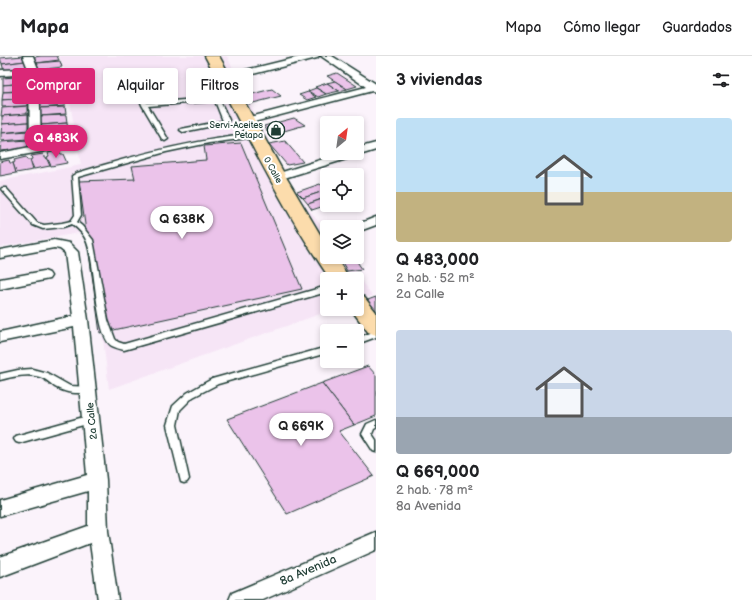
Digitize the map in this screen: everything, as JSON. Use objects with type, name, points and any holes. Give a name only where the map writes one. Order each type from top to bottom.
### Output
[{"type":"main road","name":"0 Calle","points":[[212,56],[219,68]]},
{"type":"main road","name":"0 Calle","points":[[237,104],[277,177],[320,240]]},
{"type":"main road","points":[[364,312],[375,327]]},
{"type":"street","points":[[28,56],[33,68]]},
{"type":"street","points":[[253,71],[314,56]]},
{"type":"street","points":[[326,56],[375,88]]},
{"type":"street","points":[[0,73],[12,72]]},
{"type":"street","points":[[250,128],[375,88]]},
{"type":"street","points":[[35,104],[36,149]]},
{"type":"street","points":[[0,156],[63,145]]},
{"type":"street","points":[[364,150],[376,146]]},
{"type":"street","points":[[277,177],[333,160]]},
{"type":"street","points":[[364,225],[376,221]]},
{"type":"street","name":"2a Calle","points":[[0,254],[54,244],[64,246],[71,252],[81,320],[97,480],[98,531],[108,600]]},
{"type":"street","points":[[0,284],[44,276]]},
{"type":"street","points":[[0,337],[81,320]]},
{"type":"street","points":[[0,508],[97,480]]},
{"type":"street","points":[[0,567],[98,531]]},
{"type":"street","name":"8a Avenida","points":[[239,600],[376,541]]},
{"type":"lane","points":[[165,139],[145,105],[186,102]]},
{"type":"lane","points":[[183,130],[225,122],[226,120],[219,104]]},
{"type":"lane","points":[[73,222],[78,215],[75,176],[145,154],[234,137],[250,128]]},
{"type":"lane","points":[[4,188],[35,224],[43,227],[73,222],[80,227],[90,240],[104,320],[110,340],[115,344],[124,347],[320,291]]},
{"type":"lane","points":[[364,336],[375,327]]},
{"type":"lane","points":[[184,479],[172,425],[176,408],[190,394],[215,381],[320,352]]},
{"type":"lane","points":[[0,377],[25,371],[38,373],[50,378],[62,387],[70,390],[88,389]]},
{"type":"lane","points":[[19,439],[91,419]]},
{"type":"lane","points":[[376,424],[370,427],[367,434],[376,448]]},
{"type":"shaded area","points":[[59,56],[227,56],[233,68],[186,68],[186,104],[250,104],[287,179],[320,224],[320,264],[349,264],[355,272],[320,272],[320,314],[109,389],[90,231],[0,247],[0,181],[81,165],[70,104],[95,104],[95,68],[64,68]]},
{"type":"shaded area","points":[[364,285],[372,296],[364,299]]},
{"type":"building","points":[[23,56],[25,61],[2,64],[0,58]]},
{"type":"building","points":[[57,56],[59,60],[37,63],[34,57]]},
{"type":"building","points":[[25,61],[27,67],[12,68],[12,70],[4,71],[2,64]]},
{"type":"building","points":[[60,61],[62,67],[38,68],[37,63]]},
{"type":"building","points":[[337,73],[357,86],[347,89],[327,76]]},
{"type":"building","points":[[12,77],[12,84],[3,85],[3,78]]},
{"type":"building","points":[[335,81],[347,89],[339,91],[327,83]]},
{"type":"building","points":[[327,83],[339,91],[326,94],[315,87]]},
{"type":"building","points":[[12,84],[12,91],[3,92],[3,85]]},
{"type":"building","points":[[316,88],[326,94],[318,97],[308,91]]},
{"type":"building","points":[[272,89],[281,96],[253,103],[253,94]]},
{"type":"building","points":[[3,92],[12,92],[12,99],[2,100]]},
{"type":"building","points":[[308,92],[316,97],[307,100],[299,95]]},
{"type":"building","points":[[12,99],[12,104],[27,104],[27,106],[2,107],[2,100]]},
{"type":"building","points":[[40,104],[65,104],[65,106],[40,108]]},
{"type":"building","points":[[27,106],[27,114],[1,116],[2,108]]},
{"type":"building","points":[[65,107],[66,114],[40,116],[40,108]]},
{"type":"building","points":[[28,114],[28,122],[2,124],[2,116]]},
{"type":"building","points":[[66,115],[67,123],[41,125],[40,116]]},
{"type":"building","name":"Servi-Aceites Petapa","points":[[294,118],[305,125],[270,135],[264,126]]},
{"type":"building","points":[[28,122],[28,130],[1,133],[2,124]]},
{"type":"building","points":[[67,123],[68,131],[41,133],[41,125]]},
{"type":"building","points":[[28,131],[28,139],[1,141],[1,133]]},
{"type":"building","points":[[68,132],[68,140],[41,143],[41,134]]},
{"type":"building","points":[[28,140],[28,149],[0,151],[1,142]]},
{"type":"building","points":[[285,141],[303,162],[287,165],[269,144]]},
{"type":"building","points":[[241,143],[302,289],[100,333],[79,181],[135,179],[132,166],[206,160],[204,146]]},
{"type":"building","points":[[59,151],[63,154],[67,163],[51,166],[47,157],[49,156],[48,153]]},
{"type":"building","points":[[43,154],[50,166],[34,169],[30,160],[32,159],[31,156]]},
{"type":"building","points":[[26,157],[27,160],[30,160],[33,170],[16,173],[13,163],[15,162],[14,160]]},
{"type":"building","points":[[9,160],[10,163],[13,163],[16,173],[0,176],[0,162]]},
{"type":"building","points":[[320,184],[320,192],[303,198],[297,192]]},
{"type":"building","points":[[320,192],[320,200],[308,204],[303,198]]},
{"type":"building","points":[[320,200],[320,207],[312,210],[308,204]]},
{"type":"building","points":[[343,264],[359,264],[362,269],[347,271]]},
{"type":"building","points":[[376,297],[376,311],[365,301]]},
{"type":"building","points":[[368,366],[376,375],[376,416],[354,425],[322,383]]},
{"type":"building","points":[[322,383],[354,425],[339,431],[374,476],[287,514],[227,419]]},
{"type":"place","name":"Servi-Aceites Petapa","points":[[276,130]]}]
